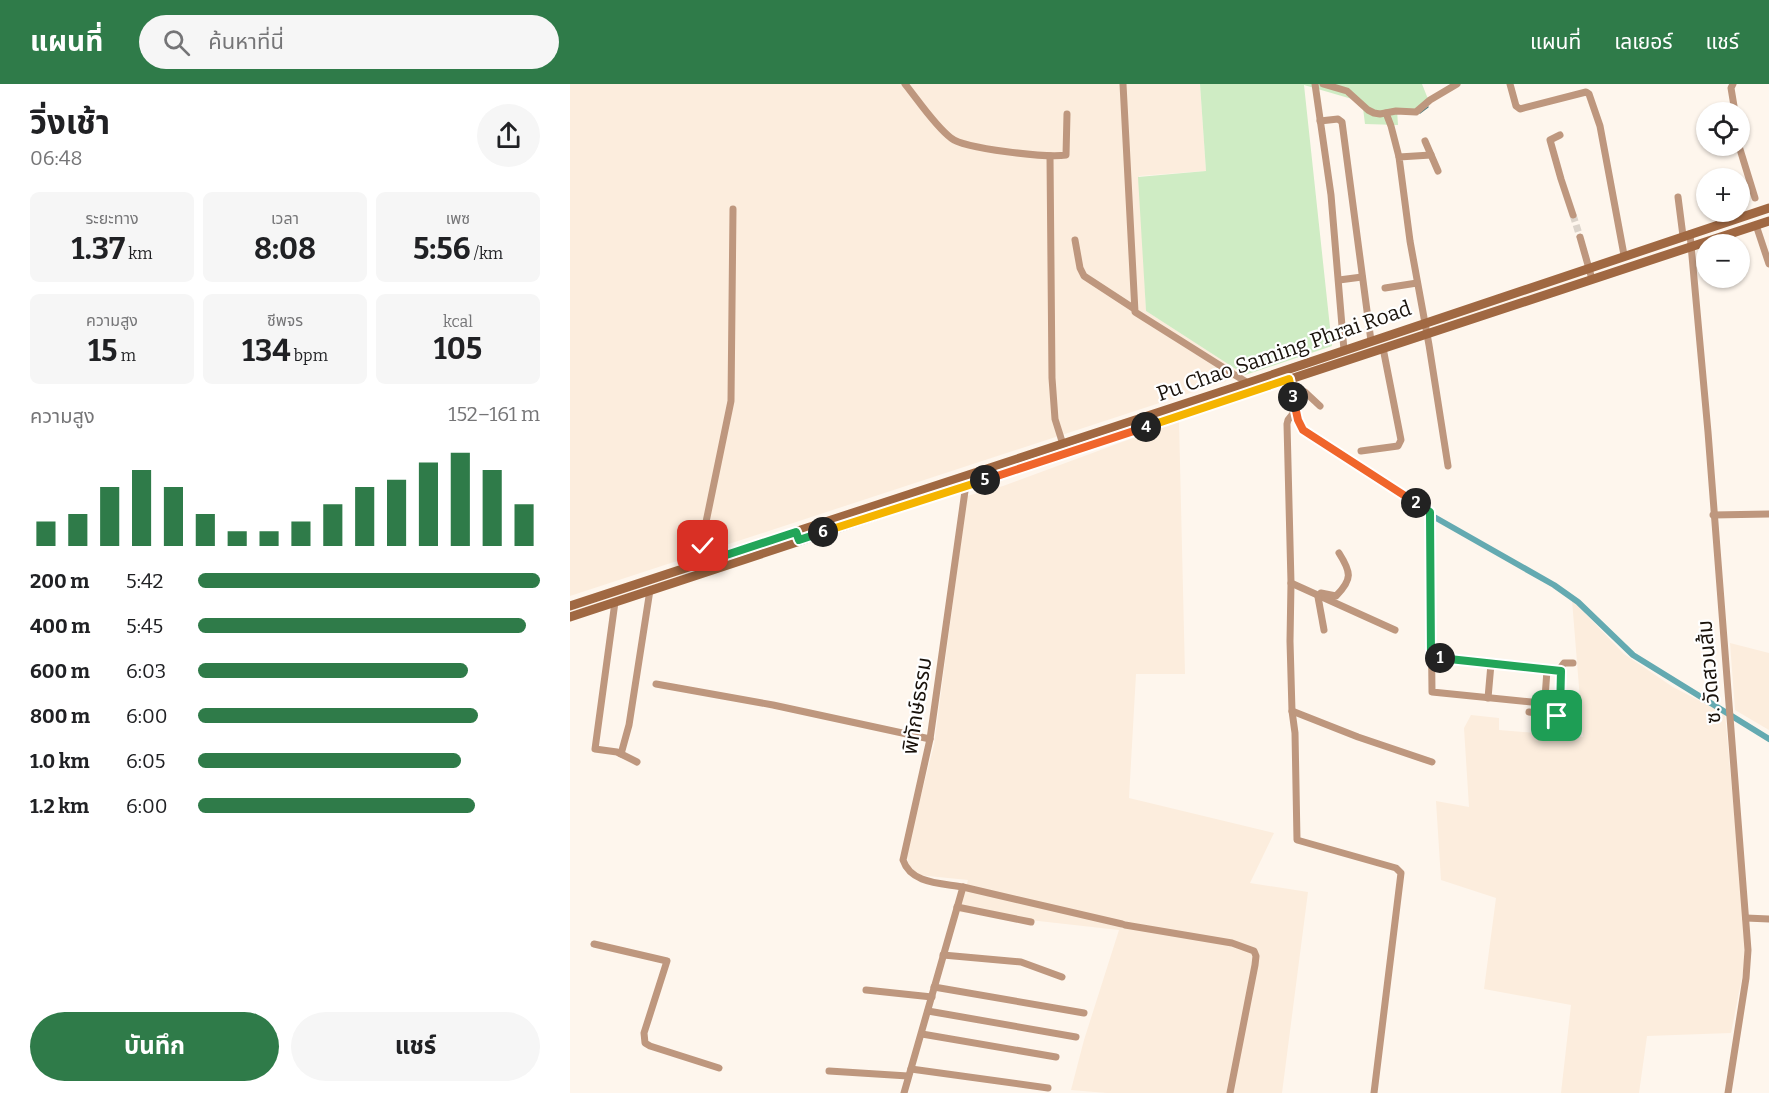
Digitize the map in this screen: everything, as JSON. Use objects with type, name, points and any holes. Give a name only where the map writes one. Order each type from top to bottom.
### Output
[{"type":"main road","name":"Pu Chao Saming Phrai Road","points":[[797,536],[966,486],[1064,449],[1249,387],[1344,350],[1687,235],[1756,205],[1769,208]]},
{"type":"main road","name":"Pu Chao Saming Phrai Road","points":[[1249,387],[1289,379],[1769,221]]},
{"type":"main road","name":"Pu Chao Saming Phrai Road","points":[[570,606],[706,566],[968,475],[1064,449]]},
{"type":"main road","name":"Pu Chao Saming Phrai Road","points":[[570,617],[650,590],[706,566]]},
{"type":"street","points":[[905,84],[951,139],[960,143],[1050,156],[1066,155],[1067,114]]},
{"type":"street","points":[[1123,84],[1133,308]]},
{"type":"street","points":[[1323,84],[1347,91],[1371,112],[1387,115],[1396,111],[1416,112],[1430,100],[1457,84]]},
{"type":"street","points":[[1510,84],[1516,106],[1520,110],[1586,92],[1589,94],[1600,126],[1624,255]]},
{"type":"street","points":[[1733,84],[1734,102]]},
{"type":"street","points":[[1315,86],[1331,195],[1344,350]]},
{"type":"street","points":[[1387,115],[1399,157],[1417,283],[1448,466]]},
{"type":"street","points":[[1320,121],[1338,118],[1342,122],[1371,341]]},
{"type":"street","points":[[1560,135],[1550,140],[1573,215]]},
{"type":"street","points":[[1425,141],[1438,171]]},
{"type":"street","points":[[1399,157],[1431,154]]},
{"type":"street","points":[[1050,156],[1052,378],[1055,419],[1064,449]]},
{"type":"street","points":[[1742,156],[1756,205]]},
{"type":"street","name":"ซ. วัดสวนส้ม","points":[[1678,197],[1691,247],[1748,950],[1746,978],[1728,1093]]},
{"type":"street","points":[[706,566],[703,546],[706,522],[731,401],[733,209]]},
{"type":"street","points":[[1756,225],[1769,264]]},
{"type":"street","points":[[1580,237],[1592,279]]},
{"type":"street","points":[[1075,240],[1084,276],[1133,308],[1138,316],[1233,374],[1249,387]]},
{"type":"street","points":[[1339,280],[1362,277]]},
{"type":"street","points":[[1384,288],[1417,283]]},
{"type":"street","points":[[1361,451],[1398,446],[1401,440],[1383,348]]},
{"type":"street","points":[[1289,379],[1298,420],[1303,430],[1430,512],[1432,692],[1543,703],[1547,670]]},
{"type":"street","points":[[1292,391],[1305,392],[1320,406]]},
{"type":"street","points":[[1296,410],[1287,424],[1292,711],[1295,733],[1297,840],[1396,868],[1401,873],[1374,1093]]},
{"type":"street","name":"พิทักษ์ธรรม","points":[[968,475],[930,739],[903,860],[905,868],[916,878],[1123,924],[1251,948],[1256,956],[1230,1093]]},
{"type":"street","points":[[1713,515],[1769,514]]},
{"type":"street","points":[[1307,591],[1333,597],[1339,593],[1349,579],[1350,573],[1339,553]]},
{"type":"street","points":[[1290,583],[1395,630]]},
{"type":"street","points":[[621,754],[629,725],[650,590]]},
{"type":"street","points":[[1318,597],[1324,630]]},
{"type":"street","points":[[615,602],[595,749],[621,754],[637,762]]},
{"type":"street","points":[[1431,657],[1561,671]]},
{"type":"street","points":[[1529,712],[1559,716],[1562,664],[1573,663]]},
{"type":"street","points":[[1488,698],[1491,664]]},
{"type":"street","points":[[656,684],[773,705],[930,739]]},
{"type":"street","points":[[1292,711],[1358,738],[1432,762]]},
{"type":"street","points":[[904,1093],[963,887]]},
{"type":"street","points":[[957,907],[1031,922]]},
{"type":"street","points":[[1746,918],[1769,919]]},
{"type":"street","points":[[594,944],[667,960],[644,1033],[645,1043],[719,1068]]},
{"type":"street","points":[[943,955],[1021,962],[1062,977]]},
{"type":"street","points":[[934,987],[1084,1013]]},
{"type":"street","points":[[866,990],[932,997]]},
{"type":"street","points":[[928,1011],[1076,1037]]},
{"type":"street","points":[[922,1034],[1056,1057]]},
{"type":"street","points":[[829,1071],[910,1072],[1048,1088]]},
{"type":"shaded area","points":[[570,84],[1200,84],[1206,171],[1139,176],[1146,311],[1245,375],[570,596]]},
{"type":"shaded area","points":[[1179,421],[1185,674],[1136,674],[1129,798],[1274,833],[1250,883],[1308,892],[1282,1093],[1107,1093],[1071,1090],[1084,1040],[1119,930],[959,912],[968,880],[918,875],[909,865],[906,854],[934,745],[967,496],[1003,486]]},
{"type":"shaded area","points":[[1572,600],[1624,654],[1673,687],[1725,714],[1746,941],[1743,972],[1731,1033],[1647,1036],[1639,1093],[1561,1093],[1571,1005],[1484,989],[1496,898],[1441,880],[1436,801],[1469,807],[1464,728],[1471,715],[1499,718],[1499,730],[1583,737]]},
{"type":"shaded area","points":[[1730,643],[1769,653],[1769,730],[1735,710]]},
{"type":"green space","points":[[1200,84],[1422,84],[1430,104],[1415,109],[1397,110],[1398,125],[1365,124],[1363,108],[1352,99],[1304,85],[1332,346],[1245,375],[1146,311],[1138,177],[1206,171]]},
{"type":"waterway","points":[[1420,113],[1428,107]]},
{"type":"waterway","points":[[1429,514],[1554,585],[1578,602],[1633,655],[1769,739]]},
{"type":"tunnel","points":[[1573,215],[1580,237]]},
{"type":"route","points":[[703,546],[705,562],[796,532],[799,540],[1289,379],[1298,420],[1303,430],[1430,512],[1431,657],[1561,671],[1560,712],[1557,716]]}]
